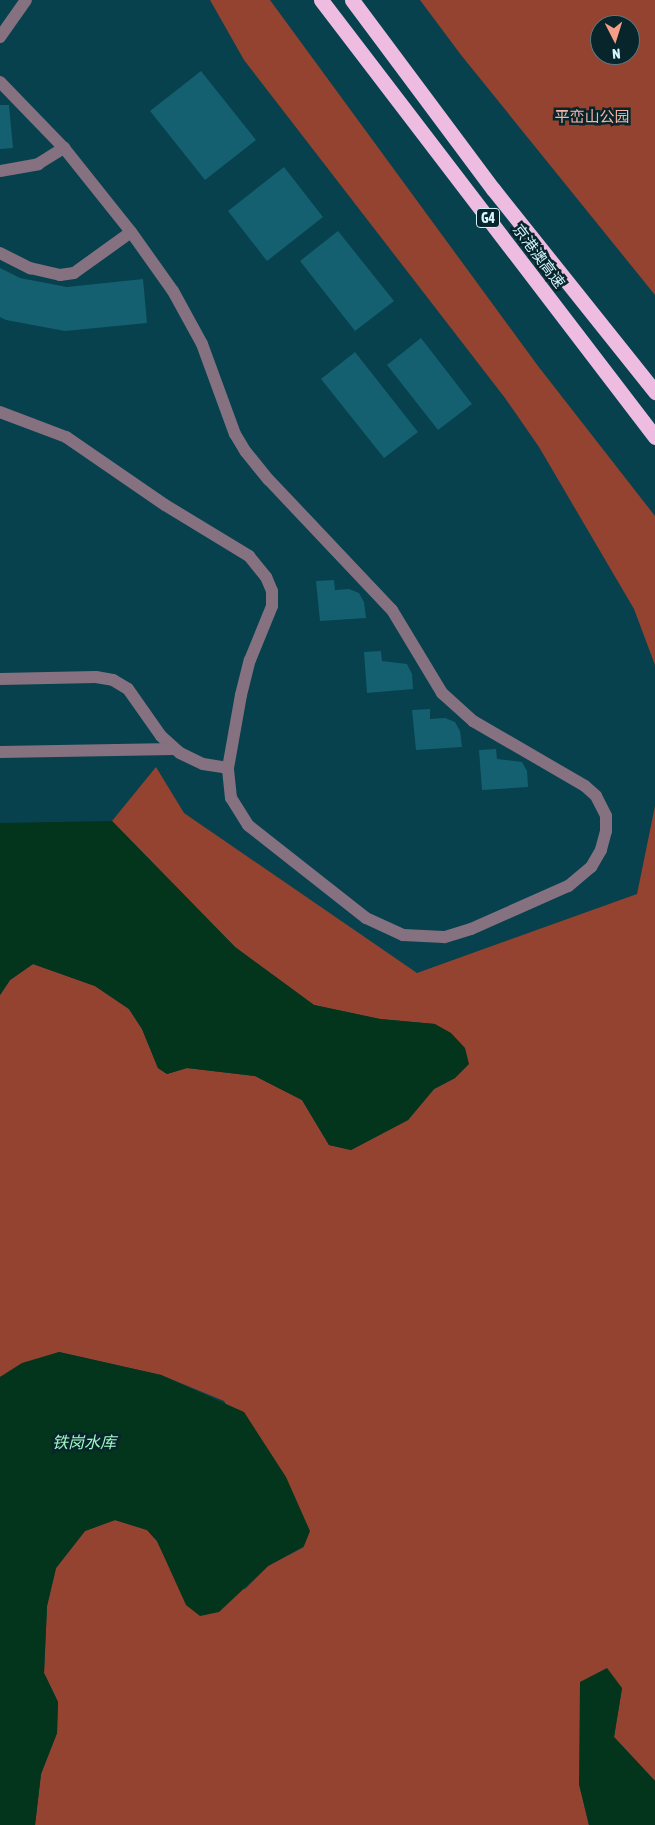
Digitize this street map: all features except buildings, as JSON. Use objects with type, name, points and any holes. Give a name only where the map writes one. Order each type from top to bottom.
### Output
[{"type":"highway","name":"京港澳高速","points":[[322,0],[655,437]]},
{"type":"highway","name":"京港澳高速","points":[[352,0],[493,189],[655,392]]},
{"type":"street","points":[[0,37],[26,0]]},
{"type":"street","points":[[0,82],[64,148],[131,232],[173,291],[202,344],[235,434],[269,480],[380,595],[404,625],[434,681],[451,703],[474,720],[591,790],[606,816],[604,840],[591,867],[568,886],[458,933],[431,938],[403,935],[366,918],[248,825],[231,798],[228,768],[250,660],[272,606],[272,591],[266,577],[249,556],[165,505],[66,437],[0,412]]},
{"type":"street","points":[[0,171],[38,164],[64,148]]},
{"type":"street","points":[[0,253],[30,268],[60,275],[74,273],[131,232]]},
{"type":"street","points":[[0,679],[96,677],[113,680],[128,689],[174,749],[202,764],[228,768]]},
{"type":"street","points":[[0,752],[174,749]]},
{"type":"green space","points":[[210,0],[270,0],[538,366],[655,516],[655,665],[634,609],[539,447],[505,398],[244,60]]},
{"type":"green space","name":"平峦山公园","points":[[420,0],[655,0],[655,295],[461,55]]},
{"type":"green space","points":[[156,767],[184,813],[417,973],[637,894],[655,806],[655,1781],[614,1737],[622,1688],[579,1784],[589,1825],[35,1825],[41,1774],[57,1733],[58,1702],[44,1673],[47,1606],[56,1568],[85,1531],[115,1520],[147,1530],[157,1541],[169,1565],[245,1589],[268,1566],[304,1547],[224,1401],[161,1375],[59,1352],[0,1377],[0,995],[10,980],[33,964],[95,986],[129,1009],[142,1029],[158,1068],[167,1074],[187,1068],[255,1076],[302,1100],[329,1145],[351,1150],[408,1120],[434,1089],[455,1078],[435,1024],[380,1019],[314,1005],[235,947],[112,821]]},
{"type":"water","points":[[112,821],[235,947],[314,1005],[380,1019],[435,1024],[451,1033],[465,1048],[469,1064],[455,1078],[434,1089],[408,1120],[351,1150],[329,1145],[302,1100],[255,1076],[187,1068],[167,1074],[158,1068],[142,1029],[129,1009],[95,986],[33,964],[10,980],[0,995],[0,823]]},
{"type":"water","name":"铁岗水库","points":[[59,1352],[161,1375],[244,1412],[286,1477],[310,1531],[304,1546],[268,1566],[219,1612],[200,1616],[186,1605],[157,1541],[147,1530],[115,1520],[85,1531],[56,1568],[47,1606],[44,1673],[58,1702],[57,1733],[41,1774],[35,1825],[0,1825],[0,1377],[22,1363]]},
{"type":"water","points":[[607,1668],[622,1688],[614,1737],[655,1781],[655,1825],[589,1825],[579,1784],[580,1682]]}]
